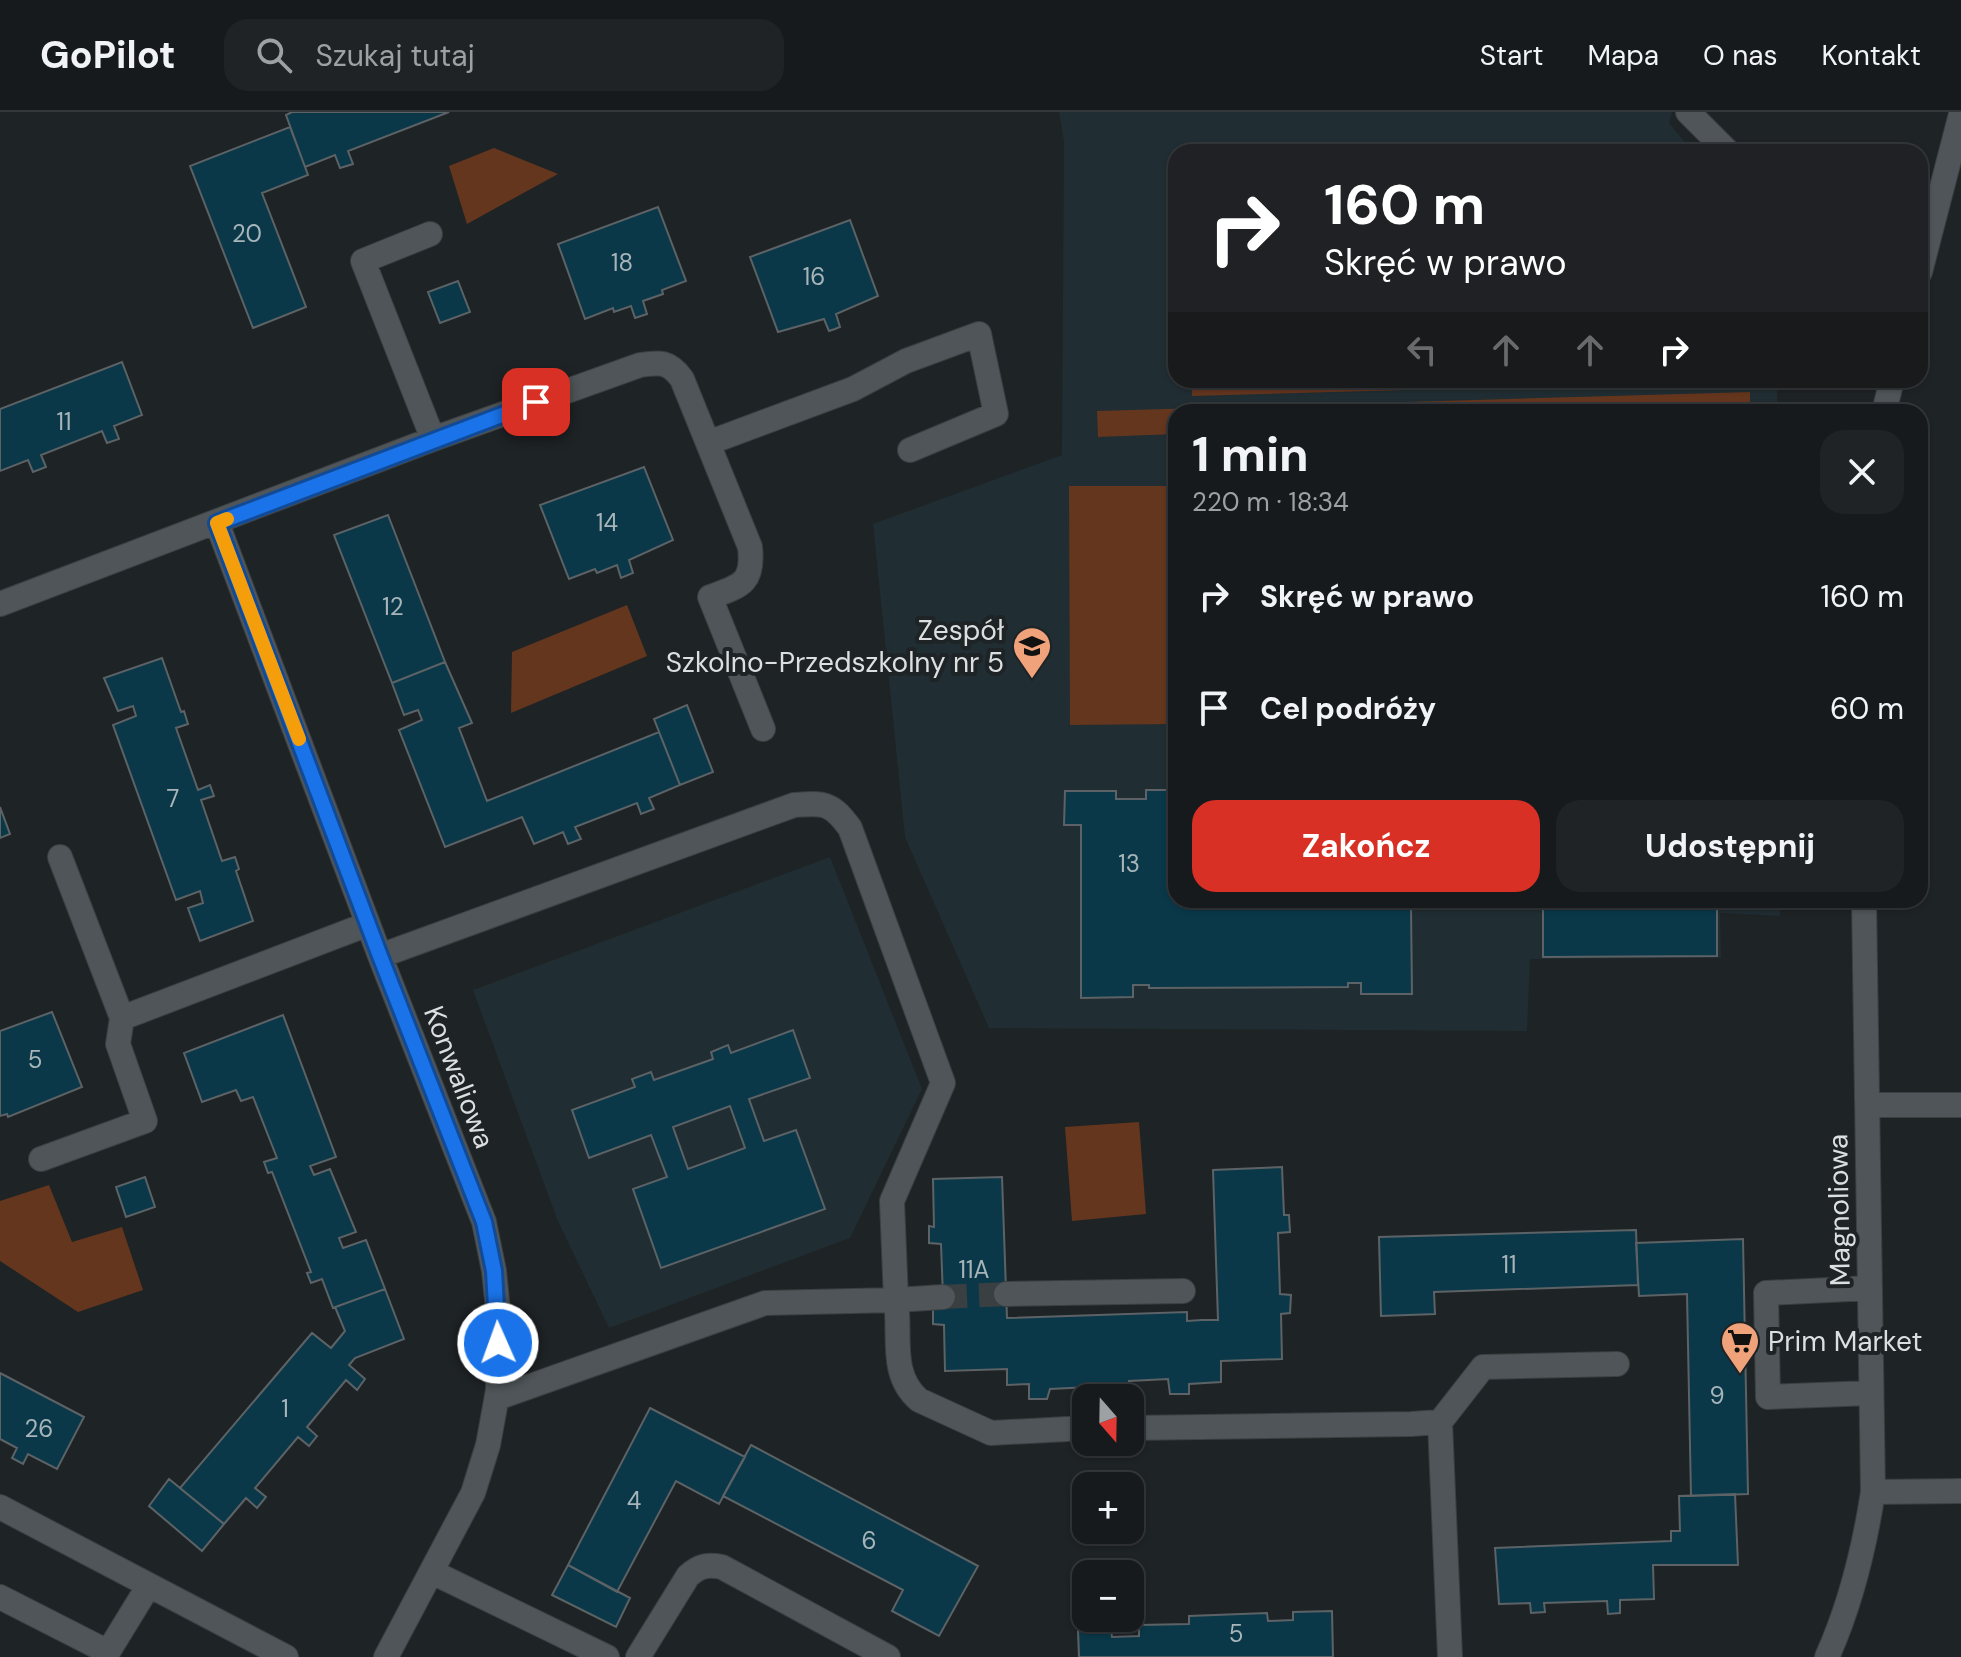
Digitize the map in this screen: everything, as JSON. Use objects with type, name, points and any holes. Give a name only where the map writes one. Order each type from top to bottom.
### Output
[{"type":"street","points":[[1688,112],[1720,144]]},
{"type":"street","points":[[1928,236],[1958,124]]},
{"type":"street","points":[[430,234],[363,261],[433,439]]},
{"type":"street","points":[[708,443],[853,389],[906,361],[979,334],[996,414],[910,450]]},
{"type":"street","points":[[0,604],[433,439],[640,365],[658,362],[673,367],[682,379],[750,547],[752,565],[746,580],[710,597],[763,729]]},
{"type":"street","name":"Konwaliowa","points":[[217,523],[484,1222],[494,1271],[499,1319],[497,1398],[488,1445],[473,1493],[386,1657]]},
{"type":"street","points":[[380,956],[794,805],[823,803],[838,811],[850,828],[943,1083],[892,1201],[900,1373],[904,1384],[919,1400],[991,1433],[1072,1429]]},
{"type":"street","points":[[41,1159],[145,1121],[118,1044],[122,1018],[60,857]]},
{"type":"street","name":"Magnoliowa","points":[[1827,1657],[1844,1619],[1863,1554],[1873,1492],[1864,908]]},
{"type":"street","points":[[122,1018],[368,924]]},
{"type":"street","points":[[1868,1105],[1961,1105]]},
{"type":"street","points":[[1870,1288],[1766,1293],[1768,1397],[1871,1393]]},
{"type":"street","points":[[1006,1294],[1183,1291]]},
{"type":"street","points":[[497,1398],[765,1303],[943,1297]]},
{"type":"street","points":[[1450,1657],[1440,1422],[1483,1367],[1617,1364]]},
{"type":"street","points":[[1144,1428],[1440,1422]]},
{"type":"street","points":[[1873,1492],[1961,1491]]},
{"type":"street","points":[[0,1507],[286,1657]]},
{"type":"street","points":[[638,1657],[688,1576],[697,1568],[709,1565],[722,1567],[888,1657]]},
{"type":"street","points":[[432,1572],[607,1657]]},
{"type":"street","points":[[0,1597],[108,1652],[149,1585]]},
{"type":"shaded area","name":"Zespół Szkolno-Przedszkolny nr 5","points":[[1059,112],[1672,112],[1669,123],[1686,144],[1168,144],[1168,388],[1777,388],[1777,404],[1168,404],[1168,908],[1780,908],[1780,916],[1720,913],[1721,958],[1530,959],[1527,1031],[989,1028],[905,837],[873,524],[1062,455],[1064,142]]},
{"type":"shaded area","points":[[494,148],[558,174],[467,224],[449,166]]},
{"type":"shaded area","points":[[1192,388],[1480,388],[1192,396]]},
{"type":"shaded area","points":[[1750,392],[1750,404],[1338,404]]},
{"type":"shaded area","points":[[1168,409],[1168,434],[1098,437],[1097,411]]},
{"type":"shaded area","points":[[1069,486],[1168,486],[1168,724],[1070,725]]},
{"type":"shaded area","points":[[627,605],[647,656],[511,713],[512,652]]},
{"type":"shaded area","points":[[830,857],[922,1089],[850,1238],[609,1328],[557,1219],[473,990]]},
{"type":"shaded area","points":[[1139,1122],[1146,1214],[1072,1221],[1065,1127]]},
{"type":"shaded area","points":[[49,1185],[72,1242],[122,1227],[143,1290],[78,1312],[0,1261],[0,1201]]},
{"type":"building","points":[[292,112],[449,112],[348,151],[353,164],[340,168],[335,155],[305,167],[286,115]]},
{"type":"building","points":[[290,127],[308,175],[262,193],[306,307],[253,328],[190,166]]},
{"type":"building","points":[[658,207],[686,281],[643,301],[647,314],[635,318],[631,306],[614,312],[613,308],[585,319],[558,244]]},
{"type":"building","points":[[850,220],[878,296],[836,314],[840,327],[835,329],[829,331],[824,319],[778,332],[750,257]]},
{"type":"building","points":[[458,281],[470,312],[440,323],[428,292]]},
{"type":"building","points":[[122,362],[142,415],[114,426],[119,439],[107,443],[102,431],[41,455],[46,467],[33,472],[28,460],[0,471],[0,409]]},
{"type":"building","points":[[644,467],[673,540],[629,560],[633,573],[621,578],[617,565],[569,579],[540,505]]},
{"type":"building","points":[[388,515],[445,662],[392,683],[334,535]]},
{"type":"building","points":[[162,658],[188,724],[176,728],[198,790],[210,785],[214,796],[201,800],[222,861],[235,857],[239,869],[236,871],[253,921],[200,941],[188,908],[203,903],[200,891],[176,900],[113,725],[136,716],[133,706],[118,711],[104,678]]},
{"type":"building","points":[[445,662],[472,723],[459,728],[487,801],[659,732],[680,785],[649,798],[654,809],[641,814],[637,803],[575,827],[581,839],[568,844],[563,832],[534,844],[522,817],[445,847],[399,730],[422,720],[418,710],[404,715],[392,683]]},
{"type":"building","points":[[687,705],[713,772],[680,785],[654,719]]},
{"type":"building","points":[[1146,790],[1168,790],[1168,908],[1411,908],[1412,994],[1361,994],[1361,983],[1348,983],[1348,987],[1149,988],[1149,985],[1133,985],[1133,997],[1081,998],[1081,825],[1064,825],[1065,791],[1116,791],[1116,799],[1146,799]]},
{"type":"building","points":[[0,807],[10,834],[0,838]]},
{"type":"building","points":[[1543,908],[1717,908],[1717,956],[1543,957]]},
{"type":"building","points":[[52,1012],[82,1087],[8,1117],[7,1114],[0,1116],[0,1031]]},
{"type":"building","points":[[283,1015],[336,1157],[310,1166],[314,1175],[330,1169],[356,1232],[339,1238],[343,1248],[366,1240],[385,1289],[333,1308],[322,1279],[311,1283],[307,1273],[311,1272],[272,1172],[268,1173],[264,1162],[277,1158],[253,1097],[241,1101],[236,1090],[202,1102],[184,1053]]},
{"type":"building","points":[[793,1030],[810,1078],[749,1099],[764,1141],[796,1130],[825,1209],[661,1268],[633,1189],[667,1177],[651,1135],[589,1158],[572,1110],[635,1087],[632,1079],[651,1072],[654,1080],[713,1059],[711,1052],[728,1045],[731,1053]],"holes":[[[730,1106],[745,1148],[688,1169],[673,1127]]]},
{"type":"building","points":[[1282,1167],[1284,1215],[1289,1215],[1290,1232],[1278,1233],[1280,1294],[1291,1295],[1290,1313],[1281,1314],[1282,1359],[1221,1361],[1221,1382],[1189,1384],[1189,1394],[1170,1394],[1168,1379],[1129,1381],[1129,1384],[1072,1384],[1072,1388],[1050,1389],[1047,1399],[1029,1399],[1029,1384],[1007,1385],[1007,1369],[945,1371],[944,1325],[933,1324],[933,1306],[943,1297],[941,1244],[929,1243],[929,1226],[934,1227],[933,1179],[1002,1177],[1007,1318],[1187,1312],[1187,1321],[1218,1320],[1213,1170]]},
{"type":"building","points":[[145,1177],[155,1207],[126,1217],[116,1187]]},
{"type":"building","points":[[1636,1230],[1638,1285],[1434,1292],[1435,1314],[1381,1316],[1379,1237]]},
{"type":"building","points":[[1743,1239],[1748,1494],[1691,1496],[1687,1294],[1639,1296],[1636,1243]]},
{"type":"building","points":[[385,1289],[404,1339],[355,1358],[349,1365],[365,1379],[357,1390],[346,1380],[307,1427],[317,1436],[309,1446],[298,1437],[255,1488],[266,1497],[257,1508],[246,1498],[224,1524],[180,1488],[312,1333],[331,1348],[345,1331],[335,1307]]},
{"type":"building","points":[[0,1373],[84,1417],[57,1469],[28,1454],[23,1464],[12,1458],[17,1448],[0,1439]]},
{"type":"building","points":[[650,1408],[745,1457],[719,1504],[676,1481],[617,1592],[568,1565]]},
{"type":"building","points":[[751,1445],[978,1566],[939,1636],[892,1611],[903,1590],[723,1496]]},
{"type":"building","points":[[169,1479],[224,1524],[202,1551],[149,1506]]},
{"type":"building","points":[[1735,1494],[1738,1565],[1653,1565],[1654,1599],[1620,1600],[1620,1613],[1608,1614],[1607,1601],[1544,1603],[1545,1612],[1531,1613],[1530,1603],[1499,1604],[1495,1548],[1671,1541],[1671,1531],[1680,1531],[1679,1496]]},
{"type":"building","points":[[568,1565],[630,1598],[616,1627],[552,1595]]},
{"type":"building","points":[[1332,1611],[1333,1657],[1079,1657],[1078,1632],[1111,1632],[1112,1637],[1139,1636],[1139,1632],[1144,1632],[1144,1625],[1189,1624],[1189,1616],[1267,1613],[1268,1621],[1293,1620],[1293,1612]]},
{"type":"tunnel","points":[[943,1297],[1006,1294]]},
{"type":"slow traffic","points":[[227,519],[217,523],[299,739]]},
{"type":"place","name":"Zespół Szkolno-Przedszkolny nr 5","points":[[1032,680]]},
{"type":"place","name":"Prim Market","points":[[1740,1375]]},
{"type":"route","points":[[498,1343],[494,1271],[484,1222],[217,523],[536,402]]}]
